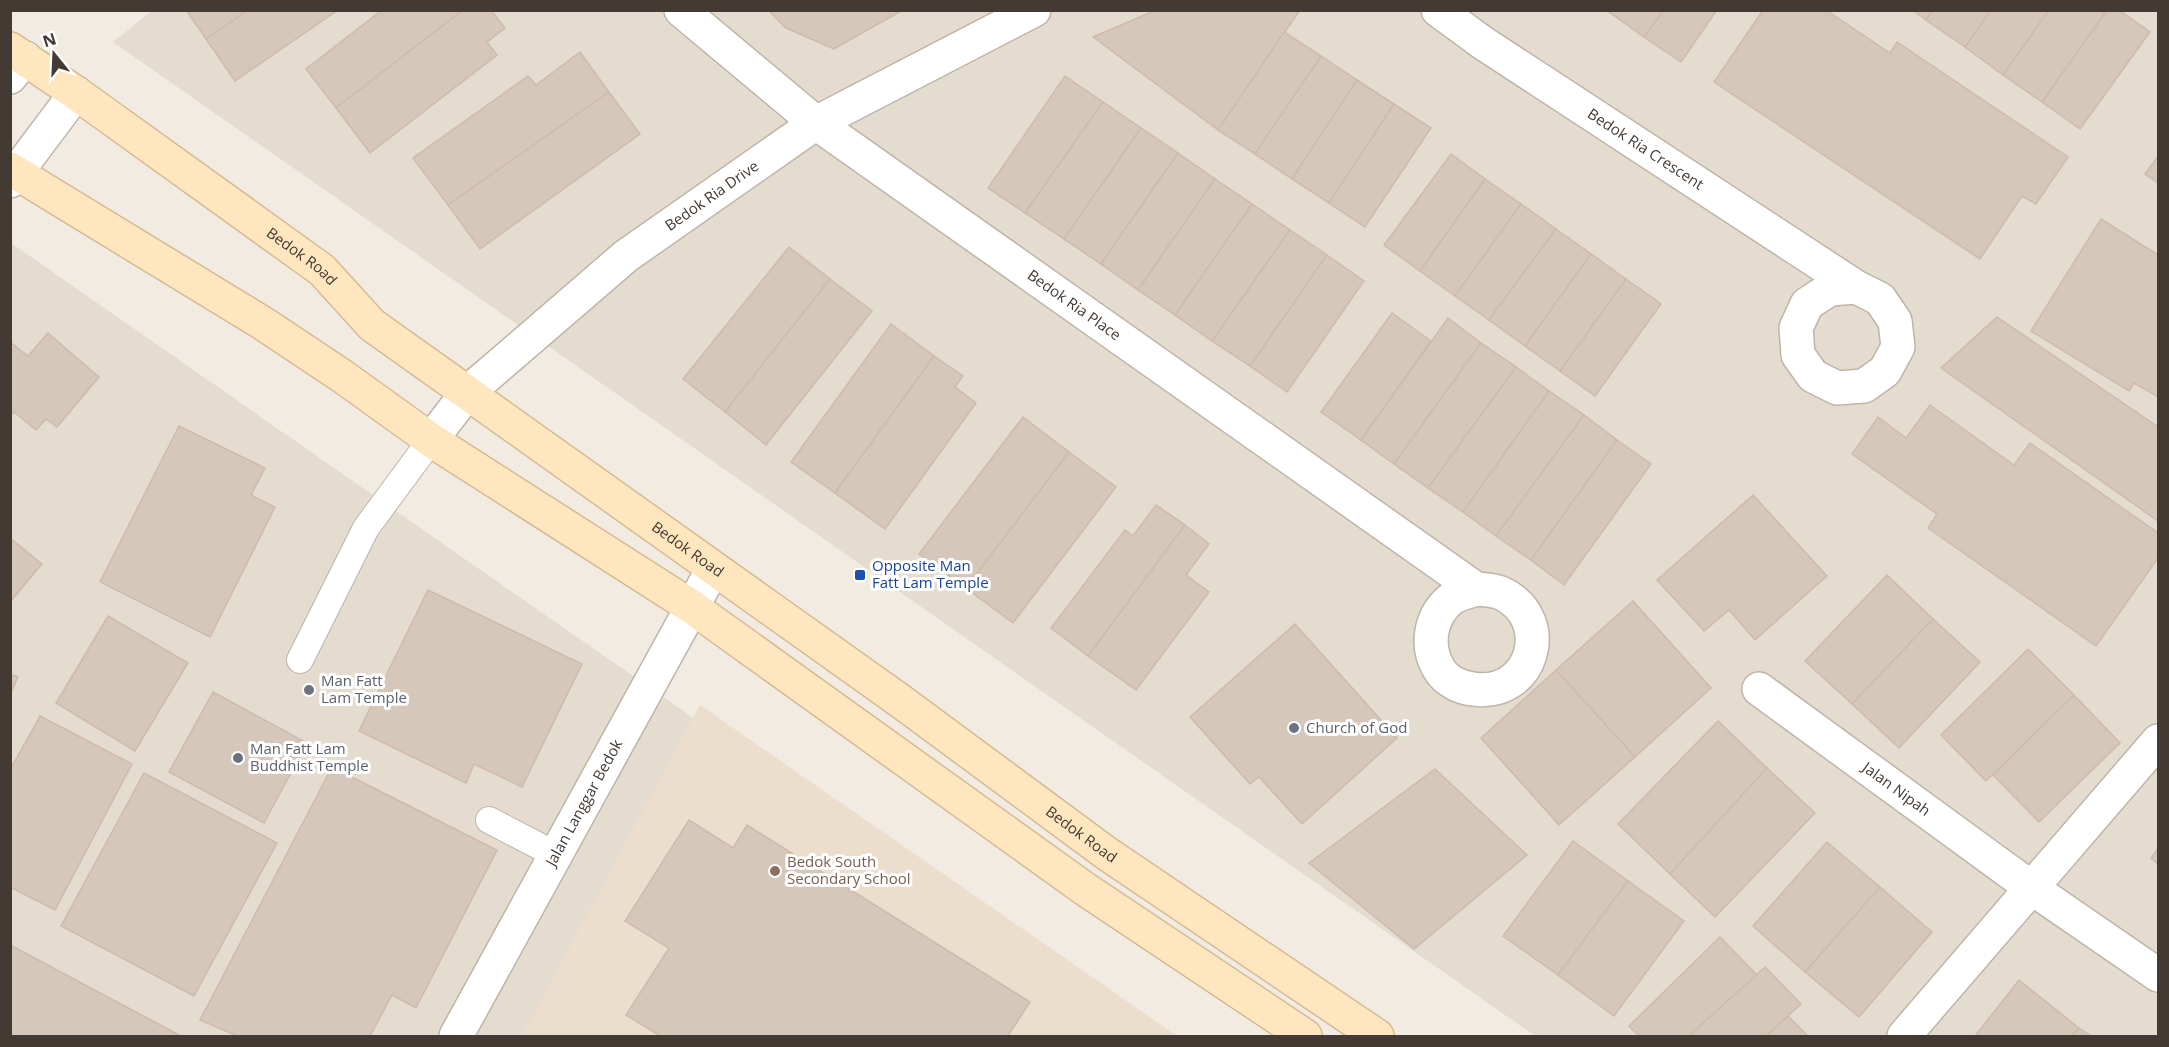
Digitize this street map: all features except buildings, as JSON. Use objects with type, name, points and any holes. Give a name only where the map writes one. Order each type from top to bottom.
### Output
[{"type":"main road","name":"Bedok Road","points":[[15,61],[76,93],[322,270],[372,325],[899,700],[1106,853],[1377,1036]]},
{"type":"main road","points":[[13,174],[264,324],[431,440],[692,607],[1084,889],[1305,1036]]},
{"type":"street","name":"Bedok Ria Place","points":[[681,10],[816,123],[1476,589]]},
{"type":"street","name":"Bedok Ria Drive","points":[[431,440],[467,393],[626,256],[816,123],[1034,10]]},
{"type":"street","name":"Bedok Ria Crescent","points":[[1438,10],[1483,43],[1856,287]]},
{"type":"street","points":[[13,174],[76,93]]},
{"type":"street","name":"Jalan Langgar Bedok","points":[[456,1036],[713,569]]},
{"type":"street","name":"Jalan Nipah","points":[[1759,689],[2033,889],[2158,975]]},
{"type":"street","points":[[1904,1036],[2033,889],[2158,741]]},
{"type":"lane","points":[[300,660],[366,528],[431,440]]},
{"type":"lane","points":[[489,820],[556,855]]},
{"type":"shaded area","points":[[153,10],[2158,11],[2158,1036],[1535,1036],[113,42]]},
{"type":"shaded area","points":[[11,243],[1150,1036],[11,1036]]},
{"type":"shaded area","name":"Bedok South Secondary School","points":[[700,705],[1177,1036],[522,1036]]},
{"type":"place","name":"Opposite Man Fatt Lam Temple","points":[[860,575]]},
{"type":"place","name":"Man Fatt Lam Temple","points":[[309,690]]},
{"type":"place","name":"Church of God","points":[[1294,728]]},
{"type":"place","name":"Man Fatt Lam Buddhist Temple","points":[[238,758]]},
{"type":"place","name":"Bedok South Secondary School","points":[[775,871]]}]
